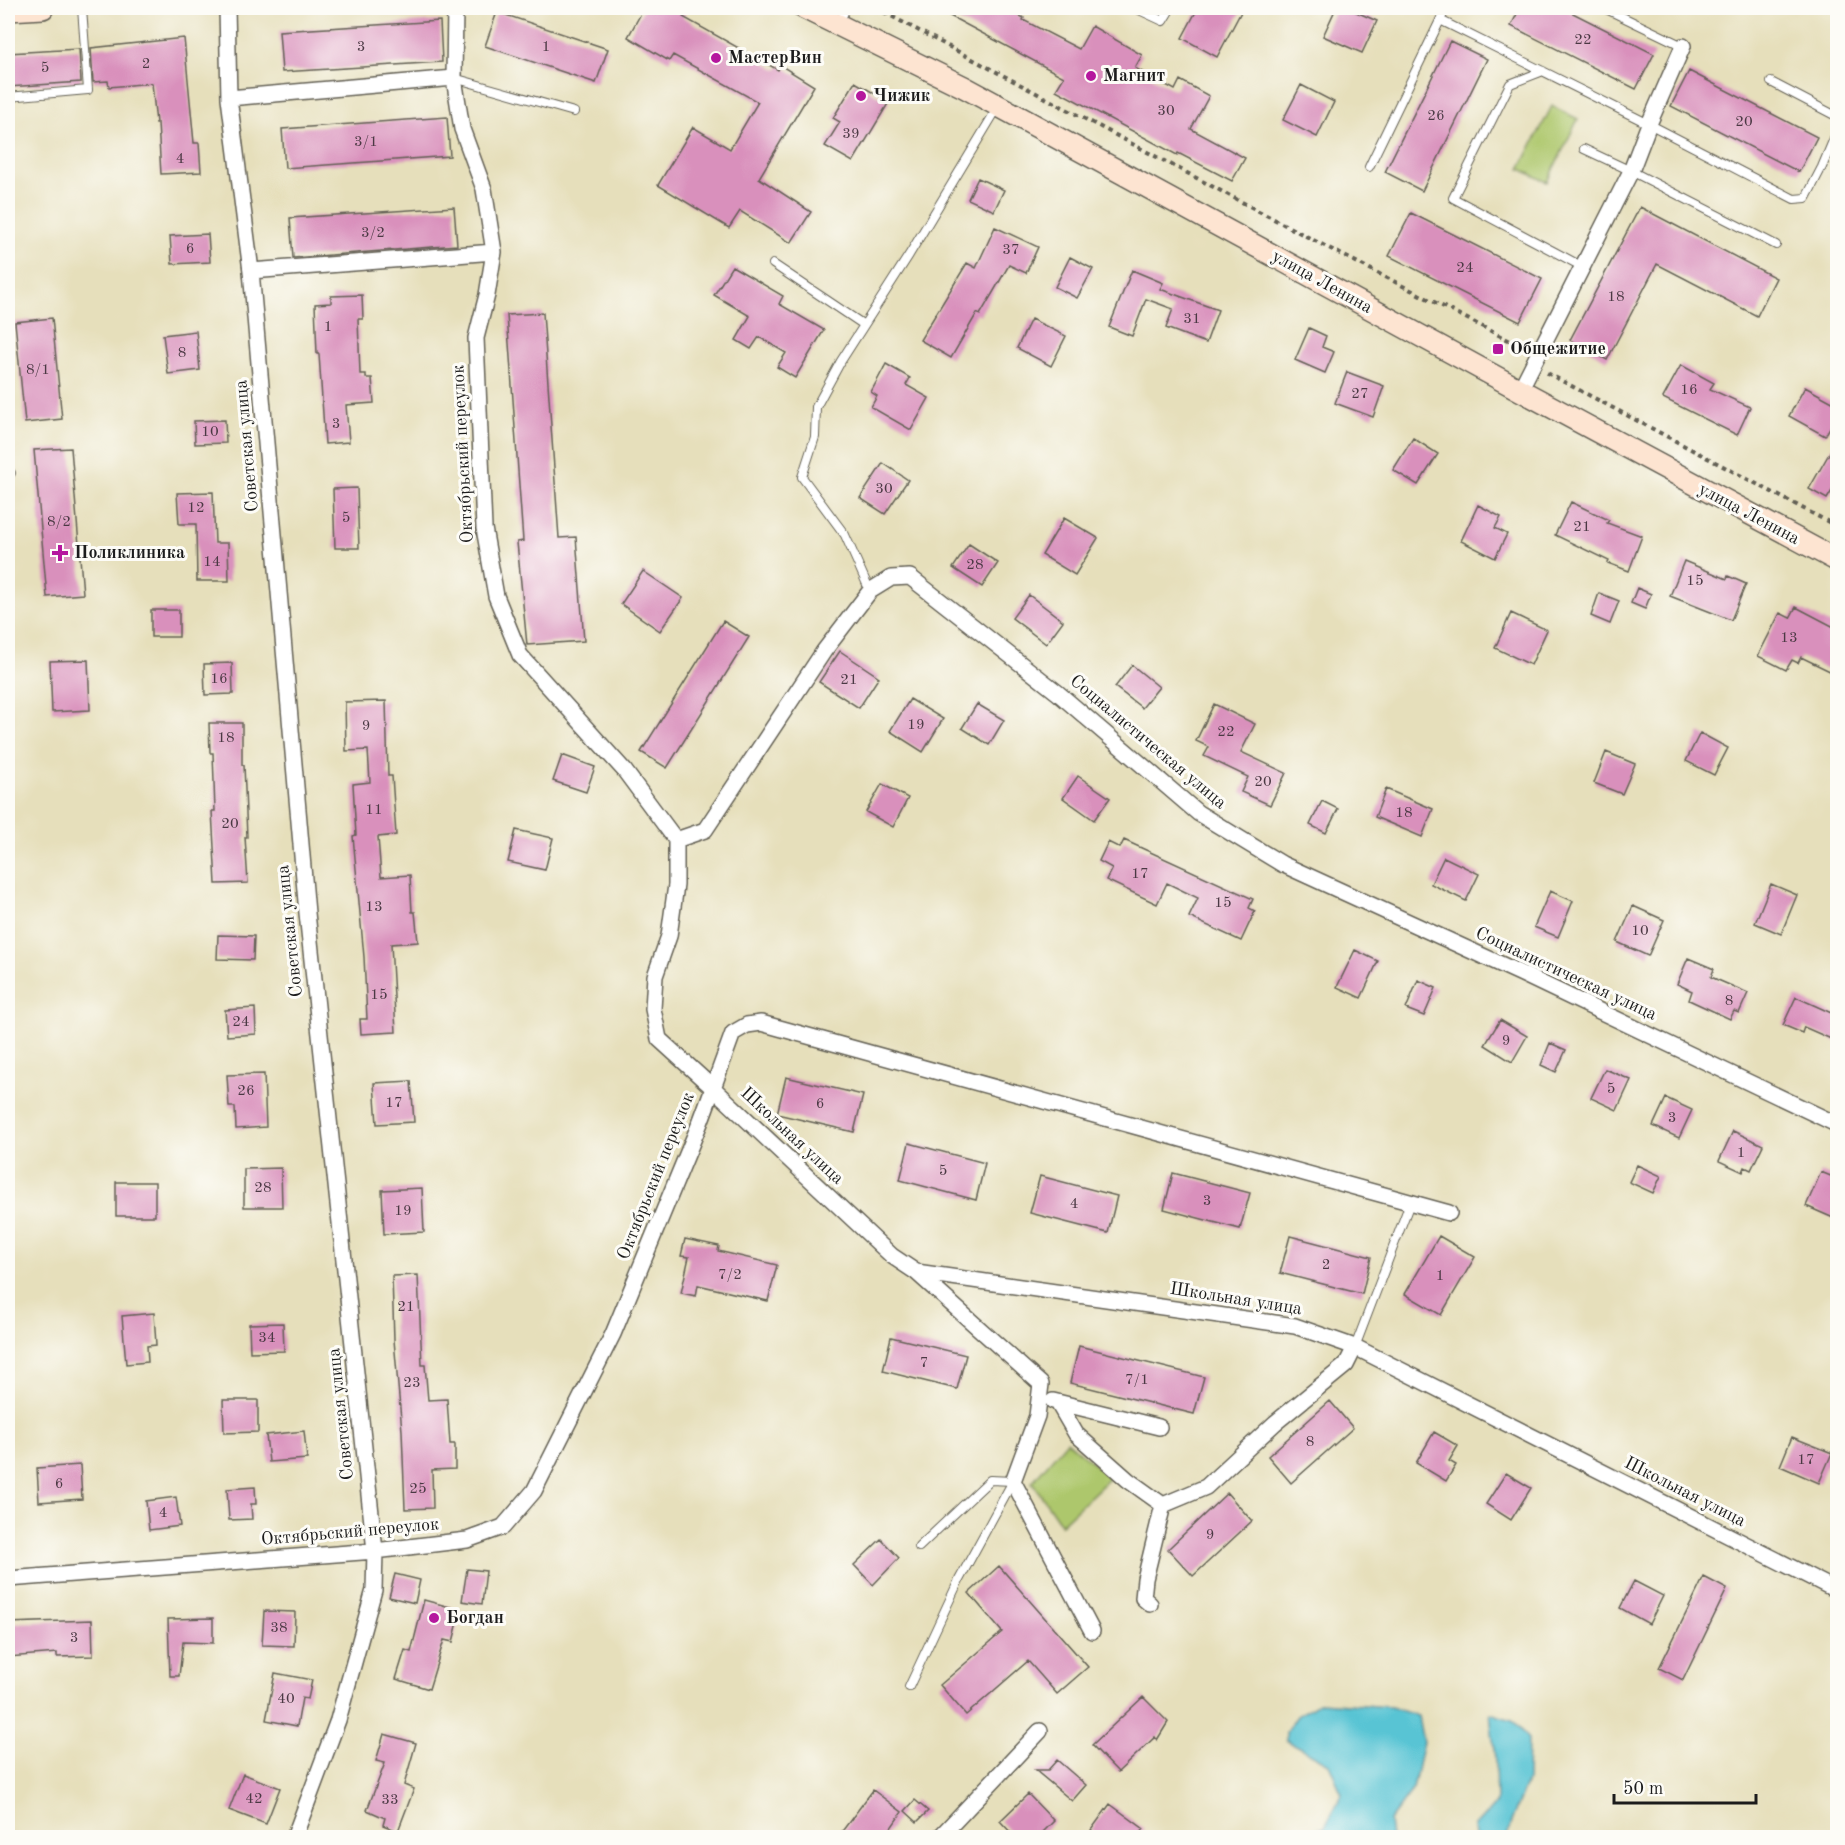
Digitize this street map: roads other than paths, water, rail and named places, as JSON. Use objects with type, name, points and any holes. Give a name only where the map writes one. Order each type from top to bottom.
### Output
[{"type":"main road","points":[[8,10],[43,8]]},
{"type":"main road","name":"улица Ленина","points":[[804,8],[842,16],[964,87],[1838,561]]},
{"type":"street","name":"Советская улица","points":[[226,8],[229,98],[251,271],[307,913],[375,1551],[374,1590],[338,1720],[294,1838]]},
{"type":"street","name":"Октябрьский переулок","points":[[8,1579],[375,1551],[467,1540],[503,1527],[534,1491],[613,1334],[713,1088],[659,1038],[653,1009],[655,976],[669,936],[676,885],[676,840],[624,770],[520,655],[496,596],[484,528],[476,338],[487,295],[494,252],[484,189],[462,129],[454,78],[454,8]]},
{"type":"street","points":[[1520,390],[1631,171],[1683,46]]},
{"type":"street","points":[[229,98],[454,78]]},
{"type":"street","points":[[251,271],[494,252]]},
{"type":"street","name":"Социалистическая улица","points":[[676,840],[705,830],[824,651],[870,591],[891,578],[910,577],[1058,693],[1198,813],[1281,864],[1522,974],[1838,1125]]},
{"type":"street","points":[[713,1088],[733,1033],[747,1025],[761,1023],[1449,1213]]},
{"type":"street","name":"Школьная улица","points":[[713,1088],[892,1256],[916,1272],[1295,1326],[1355,1347],[1838,1591]]},
{"type":"street","points":[[916,1272],[1041,1384],[1037,1416],[1013,1481],[1092,1631]]},
{"type":"street","points":[[1162,1505],[1206,1487],[1275,1423],[1346,1365],[1355,1347]]},
{"type":"street","points":[[1040,1395],[1058,1403],[1159,1427]]},
{"type":"street","points":[[1058,1403],[1076,1434],[1128,1480],[1162,1505]]},
{"type":"street","points":[[1150,1604],[1143,1598],[1145,1579],[1162,1505]]},
{"type":"street","points":[[939,1838],[1040,1731]]},
{"type":"lane","points":[[8,97],[88,90],[82,8]]},
{"type":"lane","points":[[1135,8],[1163,21],[1171,8]]},
{"type":"lane","points":[[1369,167],[1446,8]]},
{"type":"lane","points":[[1604,8],[1683,46]]},
{"type":"lane","points":[[1440,20],[1794,199],[1806,198],[1838,129]]},
{"type":"lane","points":[[1543,71],[1510,84],[1453,198],[1583,267]]},
{"type":"lane","points":[[454,78],[574,112]]},
{"type":"lane","points":[[1771,82],[1838,117]]},
{"type":"lane","points":[[870,591],[845,535],[802,477],[815,437],[816,406],[841,361],[909,255],[999,105]]},
{"type":"lane","points":[[1584,149],[1776,245]]},
{"type":"lane","points":[[773,264],[864,325]]},
{"type":"lane","points":[[1355,1347],[1410,1203]]},
{"type":"lane","points":[[909,1687],[959,1580],[1013,1481],[990,1480],[919,1547]]},
{"type":"water","points":[[1320,1702],[1391,1707],[1418,1716],[1423,1742],[1413,1789],[1389,1821],[1391,1837],[1289,1837],[1325,1827],[1342,1794],[1329,1764],[1286,1740],[1286,1732],[1297,1716]]},
{"type":"water","points":[[1490,1713],[1512,1720],[1528,1739],[1527,1781],[1507,1837],[1475,1837],[1474,1827],[1496,1803],[1495,1759]]},
{"type":"place","name":"МастерВин","points":[[716,58]]},
{"type":"place","name":"Магнит","points":[[1091,76]]},
{"type":"place","name":"Чижик","points":[[861,96]]},
{"type":"place","name":"Общежитие","points":[[1498,349]]},
{"type":"place","name":"Поликлиника","points":[[60,553]]},
{"type":"place","name":"Богдан","points":[[434,1618]]}]
